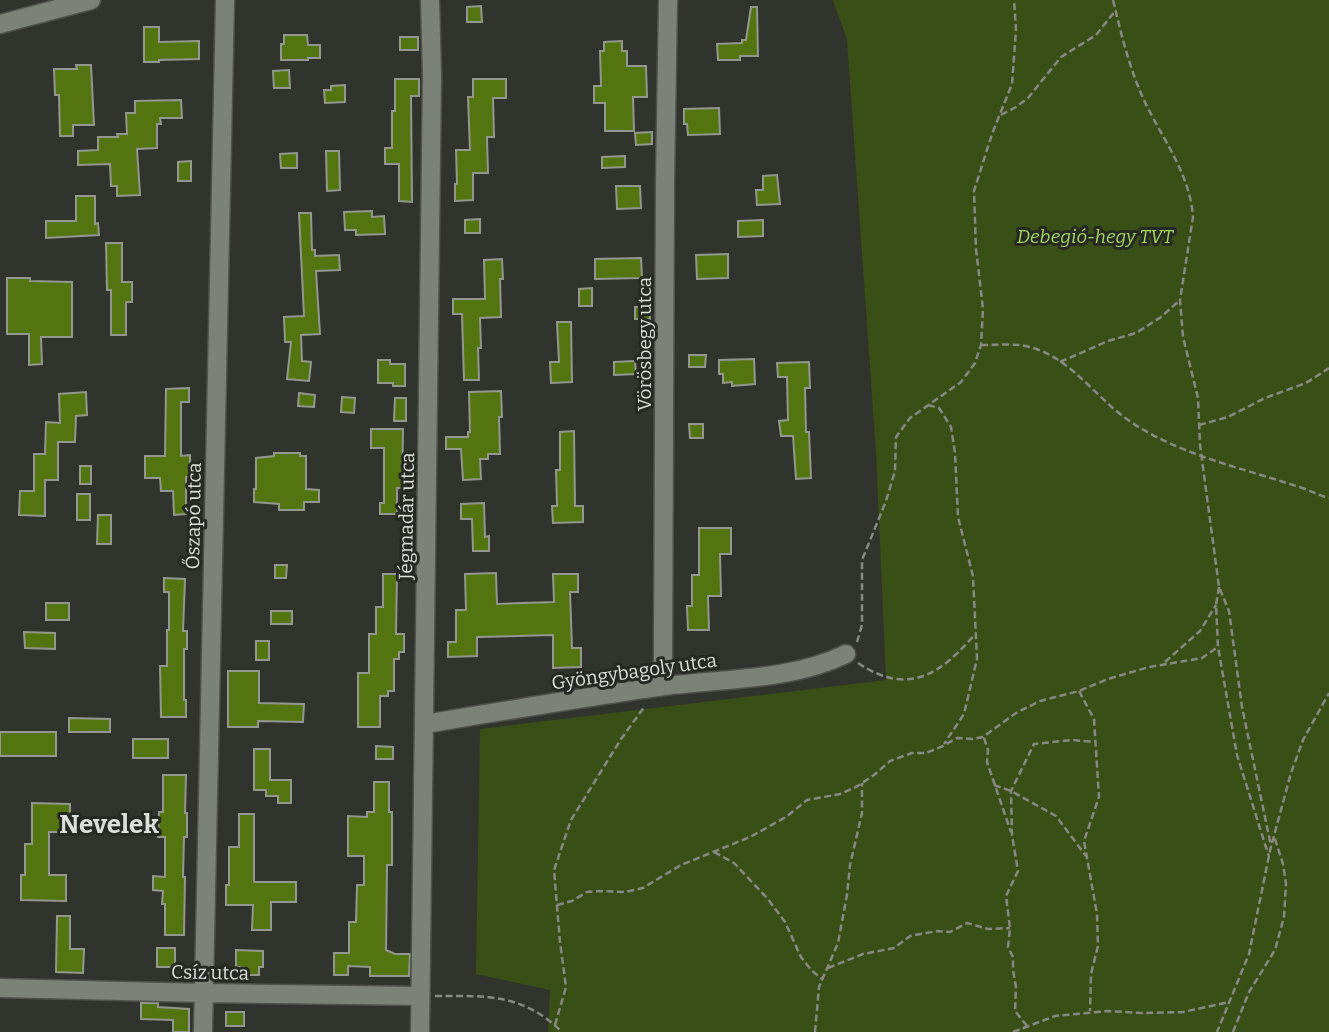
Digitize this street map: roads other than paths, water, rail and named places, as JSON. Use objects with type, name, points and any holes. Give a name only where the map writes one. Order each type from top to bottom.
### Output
[{"type":"street","points":[[0,24],[91,0]]},
{"type":"street","name":"Őszapó utca","points":[[203,1032],[225,0]]},
{"type":"street","name":"Jégmadár utca","points":[[420,1032],[432,76],[429,0]]},
{"type":"street","name":"Vörösbegy utca","points":[[659,687],[663,660],[668,0]]},
{"type":"street","name":"Gyöngybagoly utca","points":[[425,724],[659,687],[768,676],[827,664],[846,654]]},
{"type":"street","name":"Csíz utca","points":[[0,988],[420,996]]},
{"type":"district","name":"Nevelek","points":[[109,824]]},
{"type":"park label","name":"Debegió-hegy TVT","points":[[1095,236]]}]
